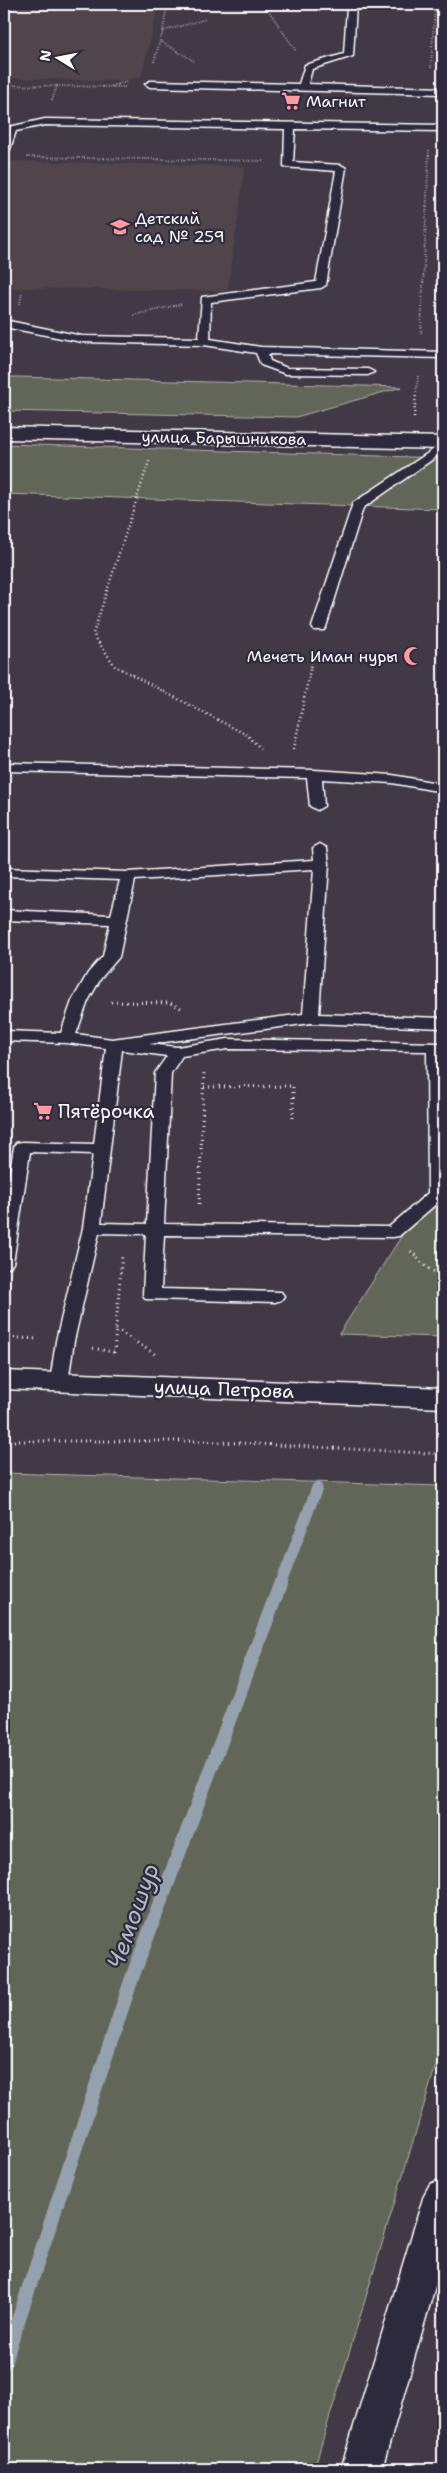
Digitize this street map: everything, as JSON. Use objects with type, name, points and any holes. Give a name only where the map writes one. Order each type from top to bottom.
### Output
[{"type":"street","name":"улица Барышникова","points":[[4,433],[443,443]]},
{"type":"street","name":"улица Петрова","points":[[4,1380],[443,1398]]},
{"type":"street","points":[[361,2469],[443,2195]]},
{"type":"lane","points":[[303,87],[308,67],[348,56],[352,5],[348,4]]},
{"type":"lane","points":[[150,84],[443,91]]},
{"type":"lane","points":[[4,152],[12,129],[45,122],[443,128]]},
{"type":"lane","points":[[204,342],[206,299],[321,285],[341,168],[288,165],[290,126]]},
{"type":"lane","points":[[4,323],[16,327],[32,328],[82,339],[204,342],[261,350],[443,355]]},
{"type":"lane","points":[[261,350],[265,363],[286,370],[368,372]]},
{"type":"lane","points":[[319,627],[357,506],[443,447]]},
{"type":"lane","points":[[4,767],[314,774],[392,779],[443,788]]},
{"type":"lane","points":[[314,774],[317,806]]},
{"type":"lane","points":[[311,1018],[322,864],[320,848]]},
{"type":"lane","points":[[4,872],[128,876],[322,864]]},
{"type":"lane","points":[[67,1038],[80,1001],[94,976],[111,957],[128,876]]},
{"type":"lane","points":[[4,915],[118,920]]},
{"type":"lane","points":[[115,1043],[311,1018],[443,1023]]},
{"type":"lane","points":[[4,1036],[67,1038],[178,1052],[228,1044],[434,1046],[437,1195],[393,1232],[92,1228]]},
{"type":"lane","points":[[60,1382],[65,1341],[92,1228],[115,1043]]},
{"type":"lane","points":[[178,1052],[163,1073],[152,1295],[275,1296]]},
{"type":"lane","points":[[4,1263],[22,1147],[102,1149]]},
{"type":"path","points":[[167,4],[164,31],[160,41],[238,86]]},
{"type":"path","points":[[430,90],[435,4]]},
{"type":"path","points":[[164,31],[206,19]]},
{"type":"path","points":[[4,85],[148,88],[150,84]]},
{"type":"path","points":[[45,122],[57,86]]},
{"type":"path","points":[[410,442],[421,353],[430,128]]},
{"type":"path","points":[[22,157],[289,161]]},
{"type":"path","points":[[157,436],[93,634],[115,666],[247,735],[287,774]]},
{"type":"path","points":[[314,774],[293,755],[319,627]]},
{"type":"path","points":[[198,1230],[204,1048]]},
{"type":"path","points":[[204,1087],[293,1086],[293,1118]]},
{"type":"path","points":[[114,1353],[124,1229]]},
{"type":"path","points":[[393,1232],[426,1268],[443,1276]]},
{"type":"path","points":[[116,1328],[156,1355]]},
{"type":"path","points":[[4,1337],[65,1341],[114,1353],[122,1353]]},
{"type":"path","points":[[148,1354],[166,1355]]},
{"type":"path","points":[[4,1441],[202,1441],[443,1454]]},
{"type":"shaded area","points":[[4,4],[159,4],[141,77],[124,81],[4,78]]},
{"type":"shaded area","name":"Детский сад № 259","points":[[4,161],[245,166],[228,291],[4,288]]},
{"type":"shaded area","points":[[4,377],[402,387],[296,417],[4,411]]},
{"type":"shaded area","points":[[4,444],[443,458],[443,509],[4,494]]},
{"type":"shaded area","points":[[443,1171],[443,1337],[339,1334]]},
{"type":"shaded area","points":[[4,1473],[443,1486],[443,2042],[314,2469],[4,2469]]},
{"type":"waterway","name":"Чемошур","points":[[280,1586],[317,1488]]},
{"type":"waterway","name":"Чемошур","points":[[4,2363],[133,1975],[280,1585]]},
{"type":"place","name":"Магнит","points":[[291,101]]},
{"type":"place","name":"Детский сад № 259","points":[[120,227]]},
{"type":"place","name":"Мечеть Иман нуры","points":[[413,656]]},
{"type":"place","name":"Пятёрочка","points":[[43,1111]]}]
